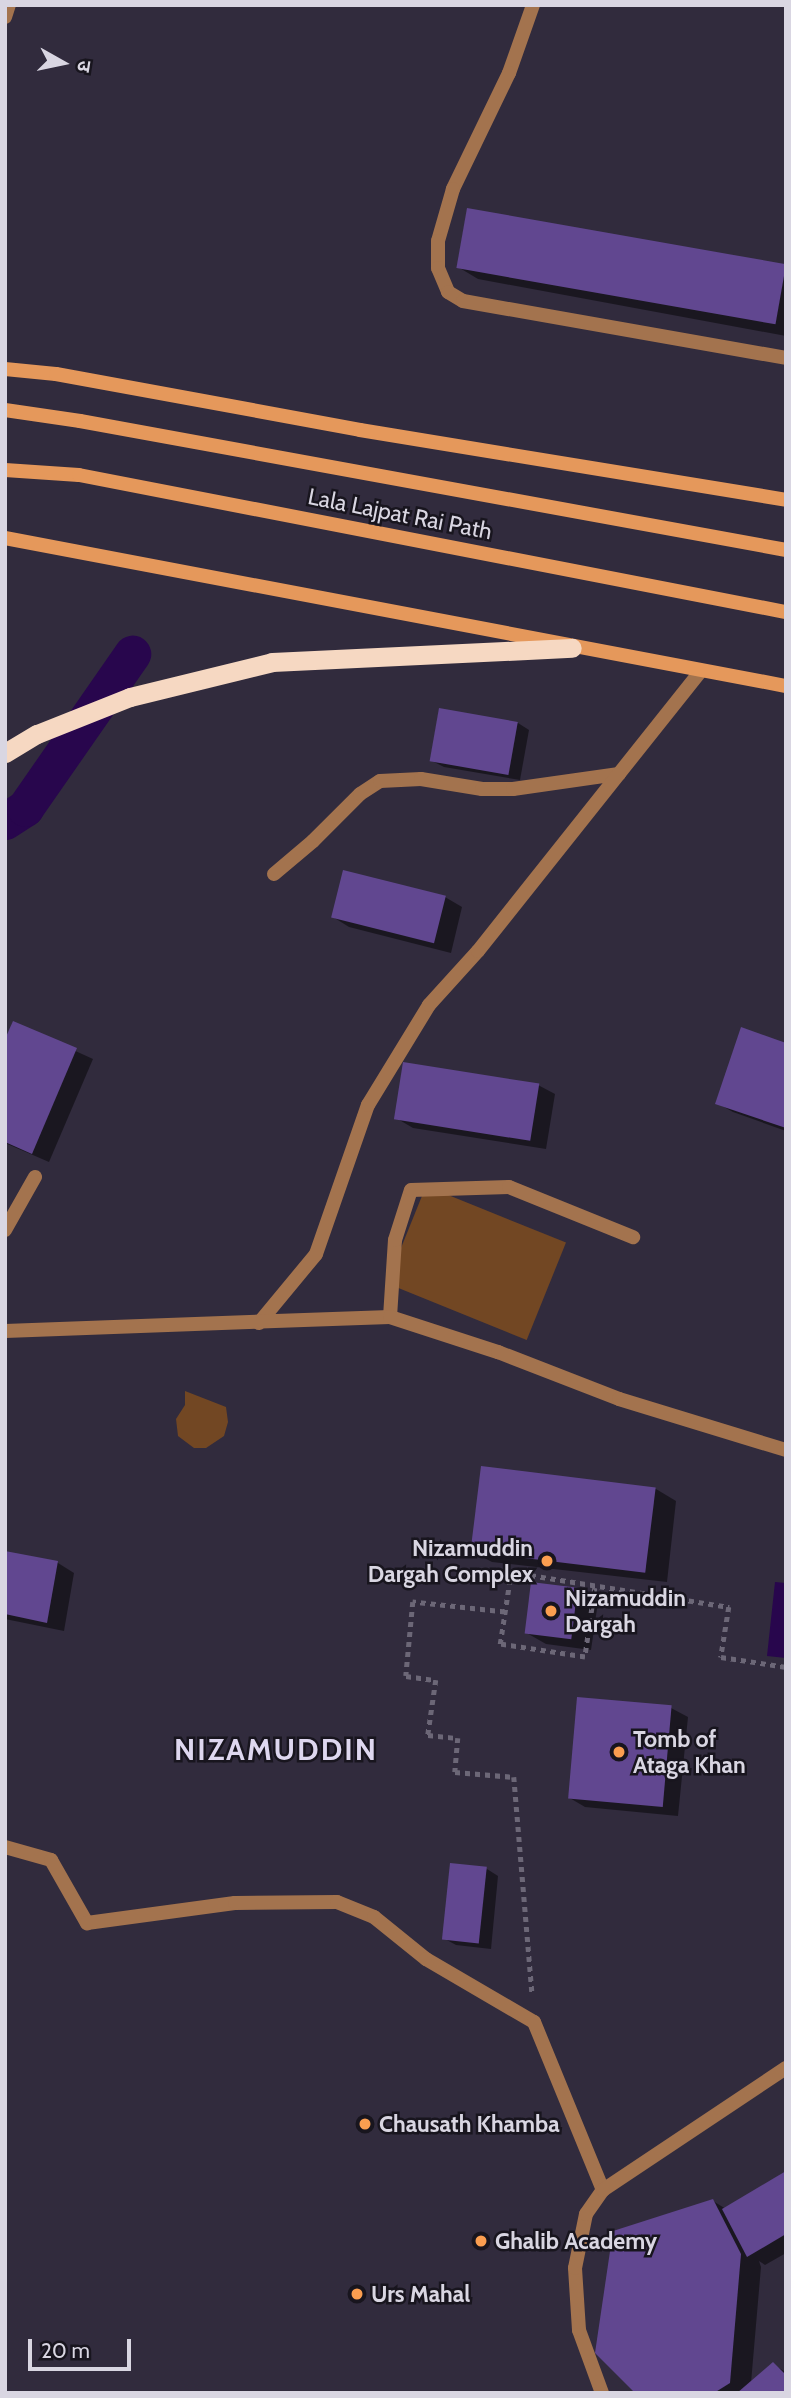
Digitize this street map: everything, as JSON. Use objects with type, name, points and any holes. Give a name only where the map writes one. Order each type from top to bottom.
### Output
[{"type":"highway","points":[[5,753],[37,734],[130,697],[272,662],[572,648]]},
{"type":"main road","points":[[5,369],[56,374],[360,430],[753,495],[786,498]]},
{"type":"main road","name":"Lala Lajpat Rai Path","points":[[5,410],[80,421],[786,550]]},
{"type":"main road","name":"Lala Lajpat Rai Path","points":[[5,470],[79,475],[786,612]]},
{"type":"main road","points":[[5,538],[572,648],[786,686]]},
{"type":"street","points":[[5,17],[9,5]]},
{"type":"street","points":[[533,5],[509,73],[453,189],[438,241],[438,268],[448,292],[463,301],[786,358]]},
{"type":"street","points":[[259,1322],[316,1254],[368,1105],[429,1005],[478,951],[701,671]]},
{"type":"street","points":[[274,874],[313,841],[360,794],[380,780],[421,779],[482,789],[513,789],[619,774]]},
{"type":"street","points":[[5,1230],[35,1177]]},
{"type":"street","points":[[390,1317],[395,1240],[411,1190],[509,1186],[633,1237]]},
{"type":"street","points":[[5,1331],[390,1317],[498,1352],[619,1399],[786,1450]]},
{"type":"street","points":[[5,1847],[51,1860],[87,1923],[235,1903],[337,1902],[374,1917],[426,1959],[534,2022],[603,2190]]},
{"type":"street","points":[[601,2393],[579,2330],[575,2268],[586,2214],[603,2190],[786,2068]]},
{"type":"path","points":[[511,1572],[596,1584],[595,1588],[585,1657],[500,1644],[511,1572]]},
{"type":"path","points":[[595,1588],[729,1607],[721,1657],[786,1667]]},
{"type":"path","points":[[505,1612],[413,1602],[406,1676],[436,1680],[428,1735],[458,1738],[455,1772],[514,1776],[534,2022]]},
{"type":"shaded area","points":[[426,1186],[566,1243],[527,1340],[387,1283]]},
{"type":"shaded area","points":[[185,1391],[226,1407],[228,1422],[224,1436],[206,1448],[194,1448],[178,1436],[176,1419],[185,1405]]},
{"type":"shaded area","points":[[775,1582],[786,1583],[786,1658],[767,1656]]},
{"type":"building","points":[[467,208],[786,264],[775,324],[456,268]]},
{"type":"building","points":[[439,708],[518,722],[508,775],[430,761]]},
{"type":"building","points":[[343,870],[446,896],[434,943],[331,918]]},
{"type":"building","points":[[13,1021],[77,1048],[32,1154],[5,1142],[5,1039]]},
{"type":"building","points":[[741,1027],[786,1043],[786,1128],[715,1104]]},
{"type":"building","points":[[403,1062],[539,1084],[530,1141],[394,1119]]},
{"type":"building","points":[[481,1466],[656,1487],[645,1573],[471,1551]]},
{"type":"building","points":[[5,1551],[58,1561],[47,1623],[5,1614]]},
{"type":"building","name":"Nizamuddin Dargah","points":[[531,1582],[578,1588],[571,1639],[525,1634]]},
{"type":"building","name":"Tomb of Ataga Khan","points":[[577,1697],[672,1705],[663,1807],[568,1799]]},
{"type":"building","points":[[450,1863],[487,1867],[479,1943],[442,1940]]},
{"type":"building","points":[[786,2171],[786,2234],[747,2257],[722,2209]]},
{"type":"building","points":[[713,2199],[741,2254],[730,2383],[714,2393],[635,2393],[595,2353],[613,2231]]},
{"type":"building","points":[[773,2362],[786,2375],[786,2393],[737,2393]]},
{"type":"waterway","points":[[5,821],[25,808],[132,654]]},
{"type":"place","name":"Nizamuddin Dargah Complex","points":[[547,1561]]},
{"type":"place","name":"Nizamuddin Dargah","points":[[551,1611]]},
{"type":"place","name":"Tomb of Ataga Khan","points":[[619,1752]]},
{"type":"place","name":"Chausath Khamba","points":[[365,2124]]},
{"type":"place","name":"Ghalib Academy","points":[[481,2241]]},
{"type":"place","name":"Urs Mahal","points":[[357,2294]]},
{"type":"district","name":"NIZAMUDDIN","points":[[276,1750]]}]
